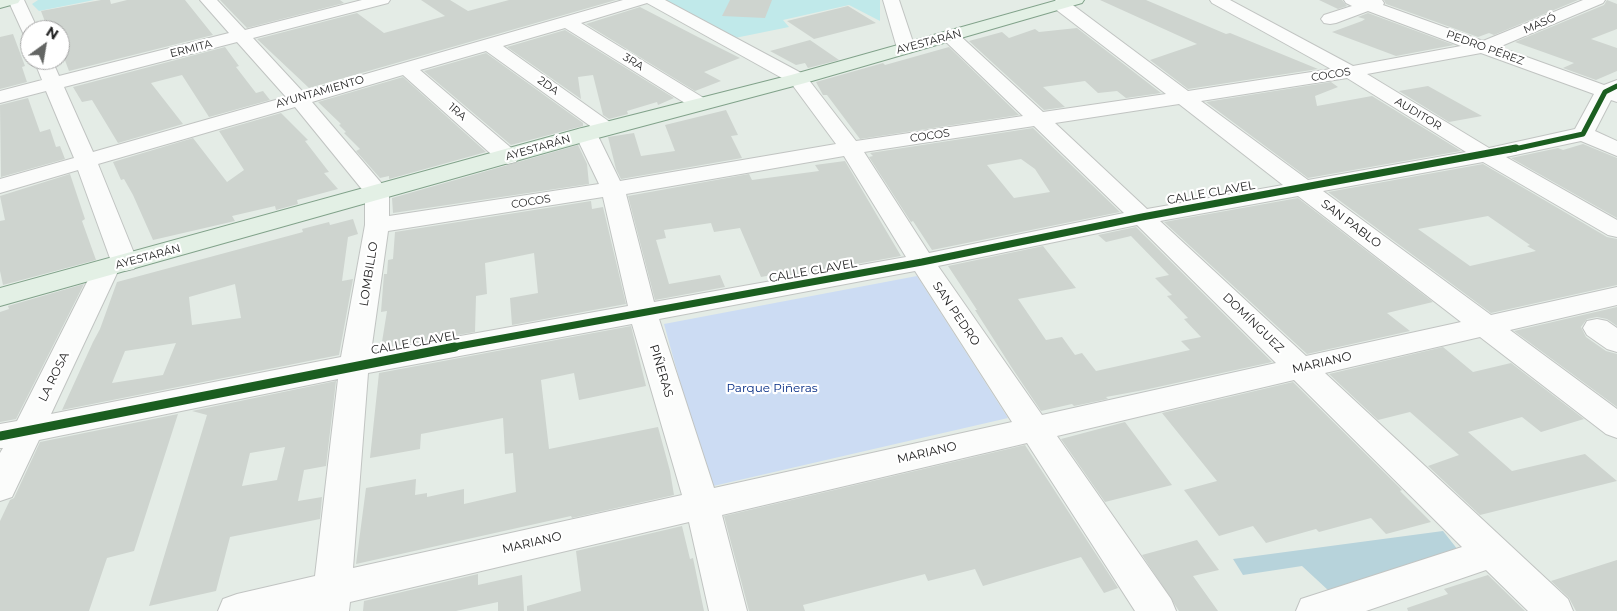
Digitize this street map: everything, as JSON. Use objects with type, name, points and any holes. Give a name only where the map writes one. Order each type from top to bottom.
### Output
[{"type":"main road","points":[[0,3],[14,0]]},
{"type":"main road","name":"AYESTARÁN","points":[[0,297],[597,131],[798,79],[1068,2]]},
{"type":"street","points":[[14,0],[24,20]]},
{"type":"street","points":[[208,0],[299,98],[377,192]]},
{"type":"street","name":"ERMITA","points":[[0,97],[382,0]]},
{"type":"street","name":"AYUNTAMIENTO","points":[[0,186],[641,0]]},
{"type":"street","name":"SAN PEDRO","points":[[653,0],[798,79],[850,148],[922,262],[1157,611]]},
{"type":"street","points":[[891,0],[906,48]]},
{"type":"street","name":"AUDITOR","points":[[1218,0],[1350,72],[1486,155],[1617,230]]},
{"type":"street","name":"MASÓ","points":[[1484,47],[1597,0]]},
{"type":"street","name":"SAN PABLO","points":[[1068,2],[1183,97],[1617,426]]},
{"type":"street","points":[[1330,19],[1368,2]]},
{"type":"street","name":"PEDRO PÉREZ","points":[[1368,2],[1484,47],[1613,91]]},
{"type":"street","name":"3RA","points":[[566,21],[700,104]]},
{"type":"street","name":"DOMÍNGUEZ","points":[[950,36],[1554,611]]},
{"type":"street","name":"2DA","points":[[489,44],[597,131]]},
{"type":"street","name":"COCOS","points":[[377,225],[612,189],[850,148],[1350,72],[1484,47]]},
{"type":"street","name":"1RA","points":[[406,68],[508,157]]},
{"type":"street","points":[[47,70],[86,161],[116,266]]},
{"type":"street","points":[[1613,91],[1583,134],[1617,149]]},
{"type":"street","name":"PIÑERAS","points":[[597,131],[643,313],[702,504],[728,611]]},
{"type":"street","name":"CALLE CLAVEL","points":[[14,434],[354,365],[922,262],[1142,217],[1486,155],[1583,134]]},
{"type":"street","name":"LOMBILLO","points":[[331,600],[354,365],[377,225],[377,192]]},
{"type":"street","name":"LA ROSA","points":[[0,486],[14,434],[116,266]]},
{"type":"street","name":"MARIANO","points":[[237,611],[331,600],[702,504],[1617,296]]},
{"type":"street","points":[[1315,611],[1494,552]]},
{"type":"shaded area","points":[[38,0],[94,0],[39,11],[32,4]]},
{"type":"shaded area","points":[[664,0],[880,0],[880,21],[849,5],[783,20],[789,27],[730,39]]},
{"type":"shaded area","points":[[1443,531],[1458,550],[1329,591],[1302,566],[1243,575],[1233,559]]},
{"type":"green space","name":"Parque Piñeras","points":[[917,276],[1008,418],[709,487],[664,324]]},
{"type":"building","points":[[101,0],[110,0],[111,4],[127,0],[185,0],[213,35],[69,71],[70,20],[44,20],[41,11]]},
{"type":"building","points":[[220,0],[340,0],[344,3],[247,28]]},
{"type":"building","points":[[421,0],[450,0],[468,11],[509,0],[616,0],[309,88],[257,39],[357,13],[384,33],[445,16]]},
{"type":"building","points":[[730,0],[772,0],[765,18],[722,16]]},
{"type":"building","points":[[1100,0],[1146,0],[1226,34],[1230,33],[1318,69],[1188,89],[1150,60],[1197,44]]},
{"type":"building","points":[[1319,0],[1342,0],[1347,6],[1338,9]]},
{"type":"building","points":[[1384,0],[1578,0],[1494,35],[1489,33],[1478,37],[1386,4]]},
{"type":"building","points":[[1607,0],[1617,4],[1617,29],[1591,39],[1617,48],[1617,71],[1596,80],[1563,68],[1574,63],[1515,42],[1604,5]]},
{"type":"building","points":[[848,6],[876,23],[814,39],[787,21]]},
{"type":"building","points":[[640,7],[740,58],[704,72],[721,81],[695,91],[586,24]]},
{"type":"building","points":[[1368,13],[1454,45],[1396,56],[1332,32],[1362,21],[1365,19],[1358,17]]},
{"type":"building","points":[[1077,28],[1161,93],[1126,98],[1117,91],[1098,93],[1085,81],[1043,87],[1065,107],[1044,110],[969,41],[1002,32],[1009,38],[1035,29],[1039,32]]},
{"type":"building","points":[[565,30],[674,98],[658,105],[657,102],[627,111],[628,114],[609,119],[603,115],[593,75],[578,77],[581,99],[507,47]]},
{"type":"building","points":[[13,34],[20,53],[20,70],[23,70],[27,82],[0,89],[0,37]]},
{"type":"building","points":[[810,40],[839,60],[808,68],[805,63],[796,65],[770,51]]},
{"type":"building","points":[[225,47],[239,66],[236,67],[256,93],[263,91],[270,100],[209,117],[182,75],[151,83],[183,124],[118,143],[92,100],[82,102],[73,87]]},
{"type":"building","points":[[949,47],[1019,115],[860,139],[827,95],[823,95],[816,82],[883,63],[885,65]]},
{"type":"building","points":[[486,53],[583,123],[583,126],[511,145],[424,71]]},
{"type":"building","points":[[403,77],[486,152],[389,179],[389,176],[380,178],[356,151],[360,149],[344,133],[346,132],[339,125],[341,124],[318,102]]},
{"type":"building","points":[[1331,82],[1338,87],[1315,96],[1317,106],[1372,96],[1461,151],[1308,178],[1206,102]]},
{"type":"building","points":[[1428,86],[1482,116],[1449,122],[1399,91]]},
{"type":"building","points":[[28,98],[40,132],[50,129],[56,147],[60,146],[65,159],[1,177],[0,105]]},
{"type":"building","points":[[726,110],[738,135],[731,136],[742,158],[621,179],[616,169],[608,137],[634,133],[641,156],[675,151],[665,125]]},
{"type":"building","points":[[281,113],[308,140],[305,141],[329,172],[324,173],[338,189],[297,200],[298,204],[276,210],[275,206],[232,216],[235,221],[153,240],[133,195],[124,179],[121,180],[113,162],[193,138],[227,182],[244,170],[219,131]]},
{"type":"building","points":[[1033,128],[1120,212],[932,250],[913,221],[911,222],[869,157],[873,156],[870,153]],"holes":[[[1021,159],[1035,169],[1050,192],[1014,198],[987,165]]]},
{"type":"building","points":[[1583,144],[1617,158],[1617,218],[1511,158],[1558,148],[1563,150]]},
{"type":"building","points":[[578,145],[587,164],[589,184],[393,213],[392,198]]},
{"type":"building","points":[[845,161],[901,256],[783,277],[782,273],[761,277],[740,228],[714,232],[711,223],[664,230],[666,238],[656,240],[669,284],[720,275],[725,287],[655,300],[628,196],[749,174],[752,180],[819,171],[815,165]]},
{"type":"building","points":[[1483,164],[1607,237],[1617,239],[1617,285],[1491,313],[1328,192]],"holes":[[[1488,216],[1530,245],[1527,246],[1536,251],[1470,266],[1418,229]]]},
{"type":"building","points":[[70,174],[85,219],[82,221],[96,260],[3,285],[0,271],[0,221],[5,220],[0,196]]},
{"type":"building","points":[[1298,198],[1433,302],[1387,313],[1410,331],[1307,354],[1164,222]]},
{"type":"building","points":[[591,201],[592,209],[603,207],[626,304],[512,325],[510,298],[538,293],[534,253],[485,263],[487,294],[476,296],[475,332],[381,348],[387,311],[381,312],[384,274],[387,274],[388,260],[393,259],[395,232]]},
{"type":"building","points":[[353,219],[358,234],[348,237],[342,281],[353,279],[339,355],[62,410],[100,329],[117,282],[303,232],[302,229],[329,222],[330,225]],"holes":[[[235,284],[241,318],[192,325],[189,297]],[[176,343],[163,375],[112,383],[125,351]]]},
{"type":"building","points":[[1136,227],[1272,362],[1106,397],[1108,399],[1041,411],[948,266],[1043,246],[1076,288],[1018,299],[1046,340],[1062,337],[1075,355],[1082,353],[1096,371],[1190,350],[1181,341],[1201,337],[1184,319],[1188,318],[1167,296],[1172,295],[1155,278],[1169,275],[1131,236],[1106,242],[1098,235]]},
{"type":"building","points":[[84,284],[16,419],[0,422],[0,312],[9,309],[8,306]]},
{"type":"building","points":[[1617,307],[1617,326],[1607,319],[1597,317],[1587,319],[1581,327],[1586,337],[1606,351],[1617,354],[1617,407],[1514,331]]},
{"type":"building","points":[[631,326],[646,386],[579,400],[574,373],[541,380],[549,449],[658,427],[670,471],[674,495],[356,564],[366,488],[416,479],[415,495],[427,493],[427,497],[464,489],[464,504],[516,492],[513,453],[505,454],[503,418],[421,434],[420,449],[370,458],[379,373]]},
{"type":"building","points":[[1443,347],[1473,372],[1511,363],[1584,419],[1541,432],[1522,417],[1468,432],[1512,471],[1585,454],[1617,481],[1480,515],[1428,466],[1459,455],[1410,412],[1378,420],[1329,374]]},
{"type":"building","points":[[336,381],[326,466],[304,470],[298,501],[322,497],[320,519],[230,537],[216,591],[149,606],[207,415],[192,411]],"holes":[[[285,447],[277,480],[242,486],[250,453]]]},
{"type":"building","points":[[1293,382],[1402,490],[1400,491],[1431,522],[1386,534],[1371,518],[1319,532],[1316,529],[1266,543],[1253,526],[1219,536],[1184,490],[1217,481],[1162,413]]},
{"type":"building","points":[[178,414],[134,551],[107,558],[89,611],[0,611],[0,521],[10,500],[14,498],[40,442]]},
{"type":"building","points":[[1125,422],[1172,485],[1105,502],[1061,439]]},
{"type":"building","points":[[1025,445],[1118,588],[1104,593],[1081,557],[983,586],[975,569],[928,581],[925,574],[803,605],[805,611],[749,611],[724,516]]},
{"type":"building","points":[[682,526],[690,559],[693,558],[704,611],[527,611],[527,606],[581,591],[576,551]]},
{"type":"building","points":[[1197,540],[1219,570],[1193,576],[1218,611],[1179,611],[1142,555]]},
{"type":"building","points":[[1617,560],[1617,611],[1576,611],[1569,598],[1551,581]]},
{"type":"building","points":[[478,574],[478,585],[522,575],[524,611],[498,611],[498,602],[456,611],[363,611],[364,601]]},
{"type":"building","points":[[1488,575],[1525,611],[1408,611],[1407,608],[1448,594],[1444,589]]},
{"type":"cycle path","points":[[0,436],[354,365],[922,262],[1142,217],[1486,155],[1583,134],[1605,92],[1617,86]]}]
